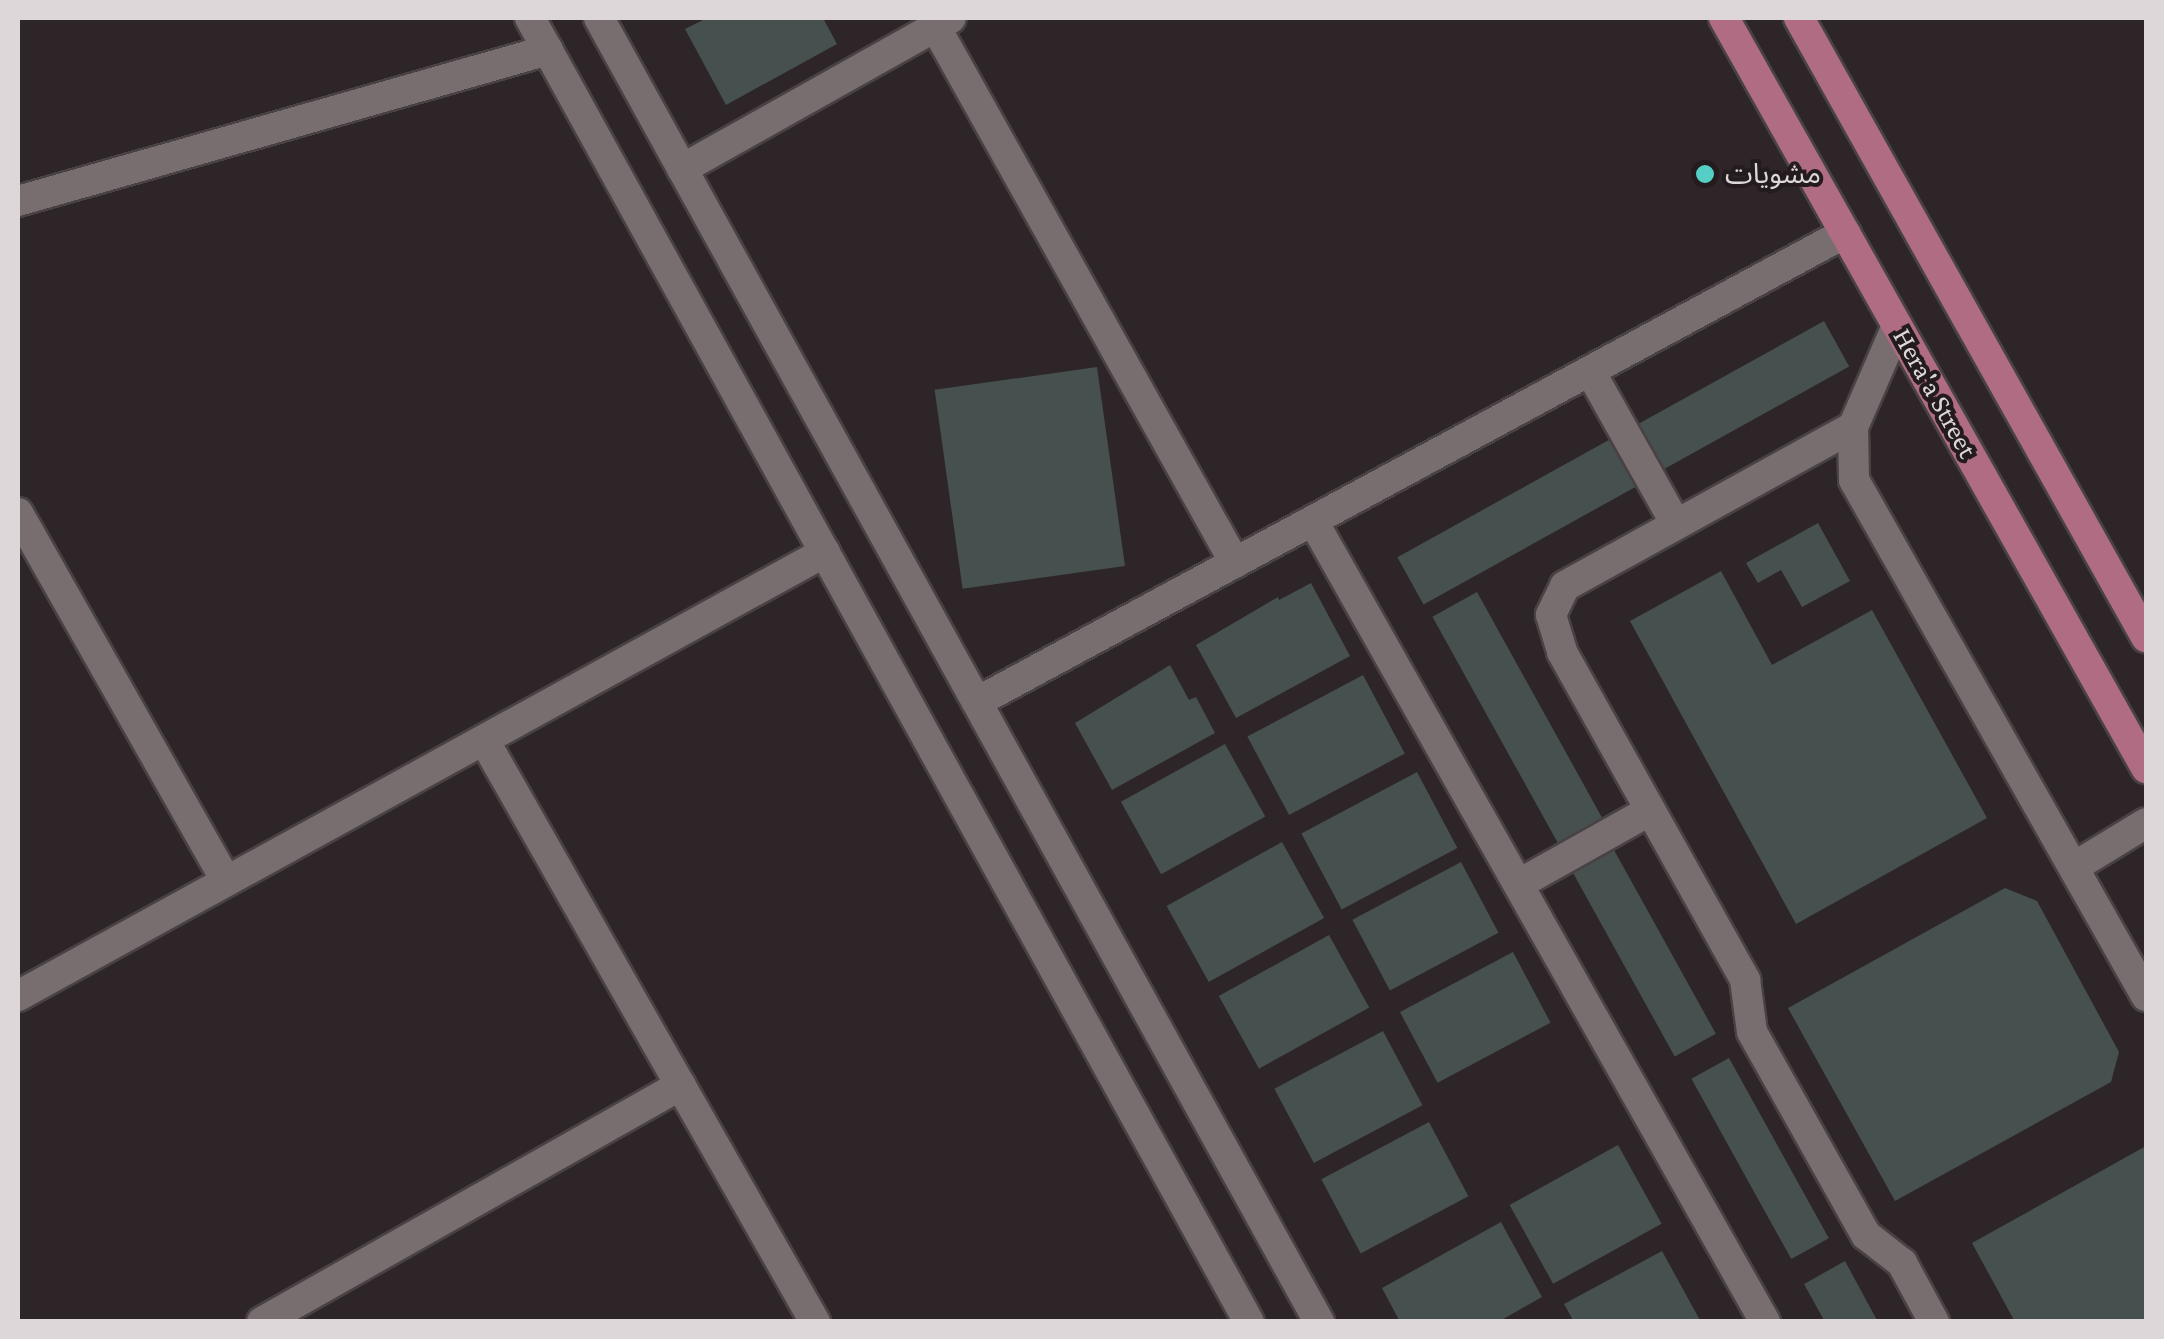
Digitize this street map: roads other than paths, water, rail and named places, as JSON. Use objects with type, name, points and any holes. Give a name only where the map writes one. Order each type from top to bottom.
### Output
[{"type":"main road","name":"Hera'a Street","points":[[1724,18],[2146,768]]},
{"type":"main road","points":[[1799,18],[2146,637]]},
{"type":"street","points":[[530,18],[1249,1322]]},
{"type":"street","points":[[599,18],[1319,1322]]},
{"type":"street","points":[[682,169],[943,22],[1234,563]]},
{"type":"street","points":[[18,201],[548,50]]},
{"type":"street","points":[[977,702],[1846,233]]},
{"type":"street","points":[[1898,326],[1853,427],[1854,480],[2146,996]]},
{"type":"street","points":[[1590,371],[1676,524]]},
{"type":"street","points":[[1853,427],[1565,586],[1551,616],[1562,652],[1746,980],[1752,1032],[1866,1235],[1902,1263],[1934,1322]]},
{"type":"street","points":[[18,513],[226,881]]},
{"type":"street","points":[[1314,521],[1765,1322]]},
{"type":"street","points":[[18,996],[824,552]]},
{"type":"street","points":[[484,740],[815,1322]]},
{"type":"street","points":[[1519,884],[1650,811]]},
{"type":"street","points":[[2074,867],[2146,823]]},
{"type":"street","points":[[262,1322],[680,1085]]},
{"type":"place","name":"مشويات","points":[[1705,174]]}]
